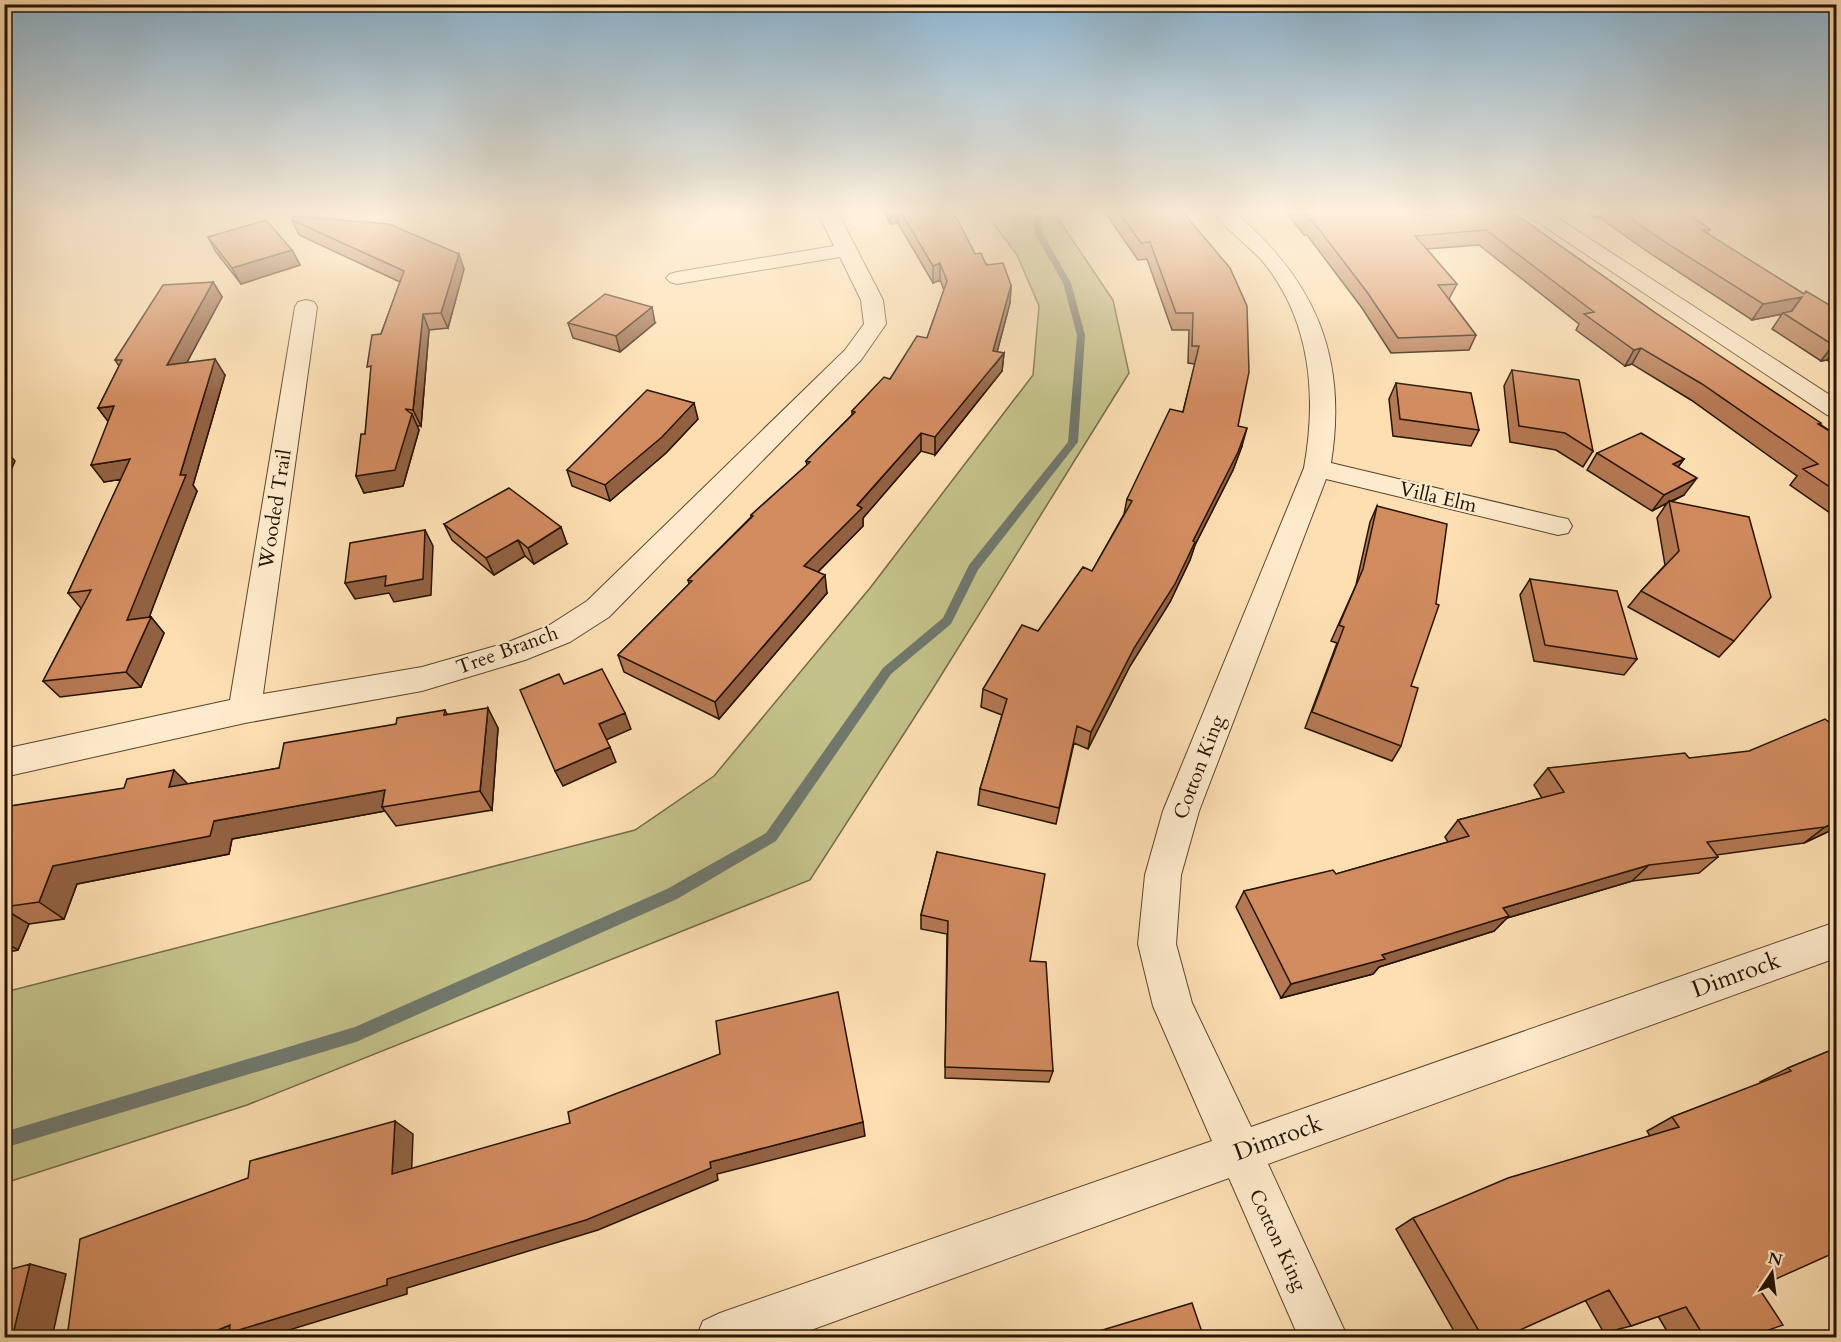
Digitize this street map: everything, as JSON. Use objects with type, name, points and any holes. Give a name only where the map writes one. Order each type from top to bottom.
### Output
[{"type":"street","points":[[677,278],[703,274]]},
{"type":"street","name":"Tree Branch","points":[[4,763],[245,710],[433,676],[514,652],[550,638],[598,609],[853,355],[875,324],[872,300],[858,274]]},
{"type":"street","name":"Cotton King","points":[[1283,274],[1309,325],[1319,355],[1325,399],[1322,442],[1317,468],[1181,811],[1163,875],[1157,944],[1173,1006],[1324,1338]]},
{"type":"street","points":[[1629,274],[1836,410]]},
{"type":"street","name":"Wooded Trail","points":[[245,710],[306,308]]},
{"type":"street","name":"Villa Elm","points":[[1317,468],[1558,526]]},
{"type":"street","name":"Dimrock","points":[[720,1338],[1836,940]]},
{"type":"shaded area","points":[[1025,274],[1095,274],[1113,300],[1129,373],[932,690],[810,880],[247,1105],[5,1183],[5,992],[635,830],[714,776],[870,588],[1033,375],[1039,306]]},
{"type":"building","points":[[403,274],[453,274],[441,313],[423,314],[413,410],[405,409],[412,414],[395,470],[356,476],[361,434],[365,434],[371,366],[367,367],[372,335],[381,334]]},
{"type":"building","points":[[944,274],[1007,274],[1011,285],[993,351],[1004,353],[935,437],[921,433],[857,505],[862,508],[804,566],[825,575],[715,702],[618,655],[692,581],[688,580],[753,516],[751,515],[810,462],[806,461],[855,412],[852,411],[884,377],[890,379],[917,336],[927,338],[947,281]]},
{"type":"building","points":[[1162,274],[1233,274],[1247,306],[1249,372],[1238,426],[1247,428],[1238,452],[1193,541],[1195,542],[1175,584],[1134,648],[1091,732],[1077,726],[1059,808],[980,789],[1007,699],[983,689],[1022,625],[1038,631],[1083,567],[1092,571],[1132,501],[1127,499],[1170,409],[1183,412],[1199,346],[1192,346],[1193,313],[1176,313]]},
{"type":"building","points":[[1353,274],[1448,274],[1457,284],[1438,285],[1476,335],[1398,338]]},
{"type":"building","points":[[1543,274],[1600,274],[1821,423],[1818,424],[1836,435],[1836,491],[1803,469],[1818,464],[1702,384],[1641,348],[1634,350],[1584,314],[1594,312]]},
{"type":"building","points":[[1715,274],[1772,274],[1804,294],[1806,291],[1836,309],[1836,345],[1783,313],[1792,311],[1802,297],[1763,304]]},
{"type":"building","points":[[213,282],[167,365],[215,359],[180,475],[186,475],[127,620],[151,617],[126,672],[43,681],[91,590],[68,593],[130,459],[91,465],[114,406],[98,408],[122,360],[115,360],[163,285]]},
{"type":"building","points":[[605,294],[652,307],[616,336],[568,323]]},
{"type":"building","points":[[1512,370],[1579,380],[1593,451],[1565,433],[1519,426]]},
{"type":"building","points":[[1396,383],[1471,393],[1479,430],[1400,419]]},
{"type":"building","points":[[647,390],[694,403],[662,437],[605,485],[567,470]]},
{"type":"building","points":[[1641,433],[1684,459],[1673,464],[1697,478],[1664,495],[1597,453]]},
{"type":"building","points":[[509,488],[561,527],[528,548],[518,540],[486,558],[444,524]]},
{"type":"building","points":[[1669,501],[1749,517],[1771,597],[1734,641],[1641,591],[1679,551]]},
{"type":"building","points":[[1377,506],[1447,524],[1436,604],[1439,605],[1411,686],[1418,688],[1401,746],[1312,712],[1344,627],[1339,625],[1363,569]]},
{"type":"building","points":[[425,530],[423,579],[385,586],[386,576],[345,583],[350,543]]},
{"type":"building","points":[[1530,579],[1617,591],[1637,659],[1545,645]]},
{"type":"building","points":[[602,669],[625,713],[599,724],[610,747],[555,771],[520,690],[559,674],[564,684]]},
{"type":"building","points":[[488,708],[480,791],[382,807],[385,790],[214,821],[210,836],[53,866],[39,902],[4,907],[4,807],[124,788],[127,779],[174,770],[169,787],[279,768],[284,743],[396,724],[397,718],[445,710],[444,715]]},
{"type":"building","points":[[1825,719],[1834,726],[1836,725],[1836,822],[1825,827],[1707,842],[1718,857],[1649,865],[1503,908],[1509,916],[1382,955],[1385,959],[1291,984],[1244,891],[1333,870],[1336,874],[1469,836],[1458,820],[1564,792],[1548,768],[1685,753],[1689,758],[1749,751]]},
{"type":"building","points":[[937,852],[1045,874],[1030,961],[1046,962],[1053,1071],[945,1067],[948,921],[921,915]]},
{"type":"building","points":[[838,992],[863,1122],[710,1162],[711,1168],[586,1220],[387,1279],[387,1285],[229,1333],[230,1325],[199,1338],[67,1338],[80,1239],[248,1178],[250,1161],[395,1121],[392,1174],[570,1123],[568,1112],[720,1054],[716,1021]]},
{"type":"building","points":[[1836,1048],[1836,1252],[1758,1287],[1783,1325],[1746,1338],[1705,1338],[1686,1307],[1631,1326],[1609,1290],[1502,1338],[1483,1338],[1413,1218],[1508,1178],[1679,1127],[1672,1117],[1791,1071],[1788,1068]]},
{"type":"building","points":[[30,1264],[12,1338],[4,1338],[4,1271]]},
{"type":"building","points":[[1192,1303],[1204,1338],[1087,1338],[1086,1335]]},
{"type":"waterway","points":[[4,1140],[356,1034],[672,894],[771,837],[887,671],[947,621],[973,568],[1073,442],[1081,335],[1067,283],[1062,274]]}]
